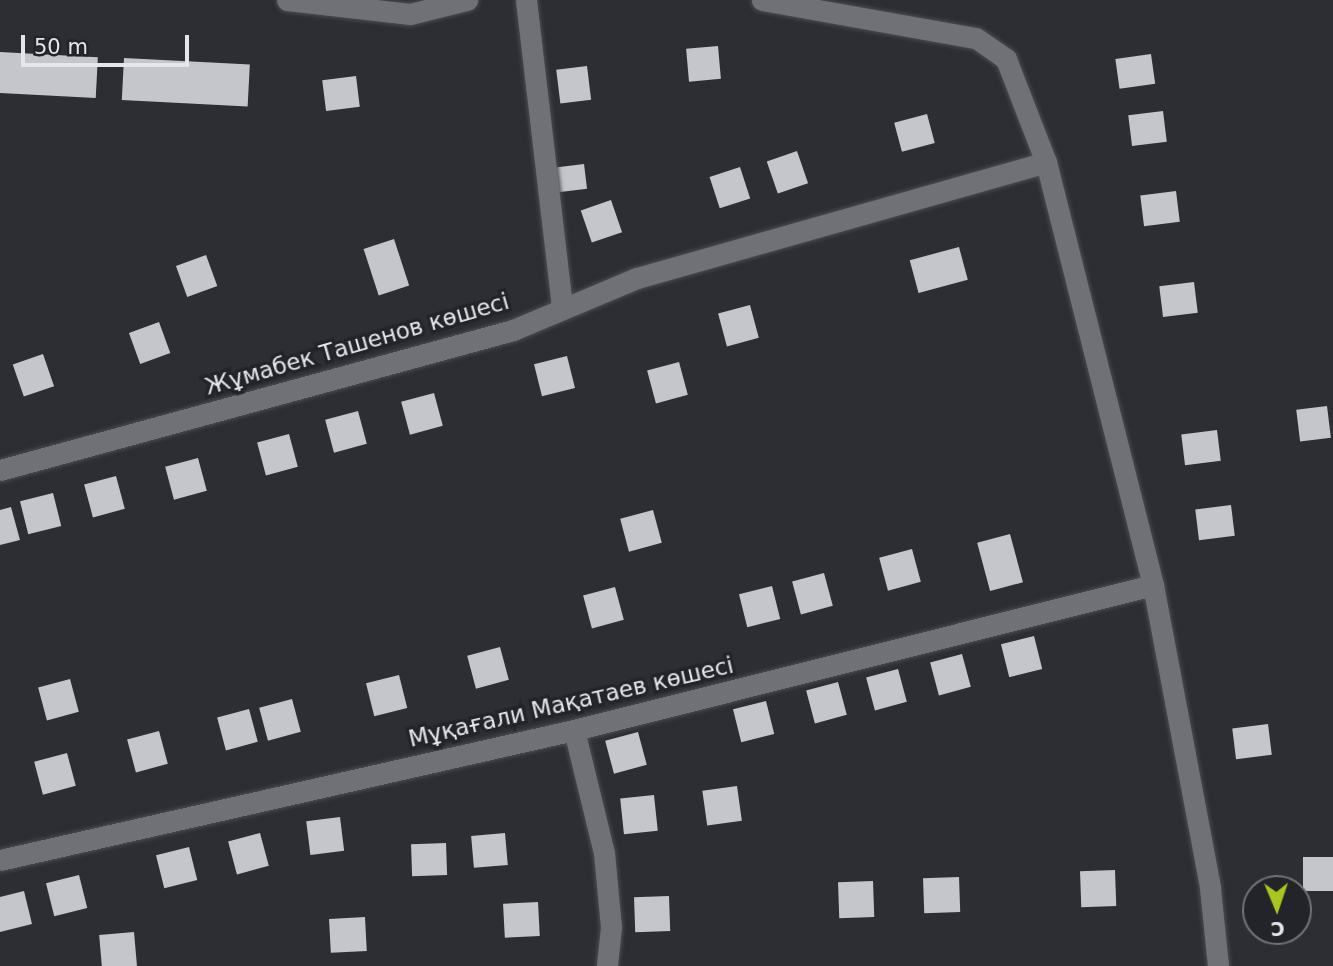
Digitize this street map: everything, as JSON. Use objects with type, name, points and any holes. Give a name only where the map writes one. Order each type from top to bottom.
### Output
[{"type":"street","points":[[287,0],[410,14],[467,0]]},
{"type":"street","points":[[526,0],[562,307]]},
{"type":"street","points":[[762,0],[976,38],[1006,59],[1046,162],[1153,584],[1210,888],[1218,966]]},
{"type":"street","name":"Жұмабек Ташенов көшесі","points":[[0,470],[501,334],[637,278],[1046,162]]},
{"type":"street","name":"Мұқағали Мақатаев көшесі","points":[[0,860],[574,730],[1153,584]]},
{"type":"street","points":[[574,730],[604,853],[611,927],[607,966]]},
{"type":"building","points":[[718,46],[721,79],[689,82],[686,49]]},
{"type":"building","points":[[0,52],[98,57],[96,98],[0,93]]},
{"type":"building","points":[[1151,54],[1155,84],[1120,89],[1115,59]]},
{"type":"building","points":[[124,58],[250,65],[248,107],[122,100]]},
{"type":"building","points":[[587,66],[591,100],[560,104],[556,70]]},
{"type":"building","points":[[356,76],[360,107],[326,111],[322,80]]},
{"type":"building","points":[[1163,111],[1167,142],[1132,146],[1128,115]]},
{"type":"building","points":[[927,114],[935,143],[902,152],[894,123]]},
{"type":"building","points":[[797,151],[808,183],[778,194],[767,161]]},
{"type":"building","points":[[584,164],[587,189],[552,193],[549,168]]},
{"type":"building","points":[[740,167],[750,198],[720,208],[710,177]]},
{"type":"building","points":[[1176,191],[1180,222],[1144,226],[1140,195]]},
{"type":"building","points":[[611,200],[622,232],[592,243],[581,210]]},
{"type":"building","points":[[394,239],[409,286],[379,295],[364,249]]},
{"type":"building","points":[[959,247],[968,280],[919,293],[910,260]]},
{"type":"building","points":[[206,255],[217,286],[187,297],[176,266]]},
{"type":"building","points":[[1194,282],[1198,313],[1163,317],[1159,286]]},
{"type":"building","points":[[750,305],[759,338],[727,346],[718,314]]},
{"type":"building","points":[[159,322],[170,353],[140,364],[129,333]]},
{"type":"building","points":[[43,354],[54,386],[24,397],[13,364]]},
{"type":"building","points":[[567,356],[575,388],[542,396],[534,364]]},
{"type":"building","points":[[679,362],[688,395],[656,403],[647,371]]},
{"type":"building","points":[[434,393],[443,426],[410,435],[401,402]]},
{"type":"building","points":[[1327,406],[1331,438],[1300,442],[1296,410]]},
{"type":"building","points":[[358,411],[367,444],[334,453],[325,420]]},
{"type":"building","points":[[1217,430],[1221,461],[1185,465],[1181,434]]},
{"type":"building","points":[[289,434],[298,467],[266,475],[257,443]]},
{"type":"building","points":[[198,458],[207,491],[174,500],[165,467]]},
{"type":"building","points":[[116,476],[125,509],[93,517],[84,485]]},
{"type":"building","points":[[53,493],[61,526],[28,534],[20,501]]},
{"type":"building","points":[[1231,505],[1235,536],[1199,540],[1195,509]]},
{"type":"building","points":[[11,507],[20,540],[0,545],[0,510]]},
{"type":"building","points":[[653,510],[662,543],[629,552],[620,519]]},
{"type":"building","points":[[1010,534],[1023,582],[990,591],[977,543]]},
{"type":"building","points":[[912,549],[921,582],[888,591],[879,558]]},
{"type":"building","points":[[824,573],[833,606],[801,614],[792,582]]},
{"type":"building","points":[[772,586],[780,619],[747,627],[739,594]]},
{"type":"building","points":[[615,587],[624,620],[592,628],[583,596]]},
{"type":"building","points":[[1034,636],[1042,669],[1009,677],[1001,644]]},
{"type":"building","points":[[500,647],[509,680],[476,689],[467,656]]},
{"type":"building","points":[[962,654],[971,687],[939,695],[930,663]]},
{"type":"building","points":[[898,669],[907,702],[875,710],[866,678]]},
{"type":"building","points":[[399,675],[407,708],[374,716],[366,683]]},
{"type":"building","points":[[70,679],[79,712],[47,720],[38,688]]},
{"type":"building","points":[[838,682],[847,715],[815,723],[806,691]]},
{"type":"building","points":[[292,699],[301,732],[268,741],[259,708]]},
{"type":"building","points":[[766,701],[774,734],[741,742],[733,709]]},
{"type":"building","points":[[249,709],[258,742],[226,750],[217,718]]},
{"type":"building","points":[[1268,724],[1272,755],[1236,759],[1232,728]]},
{"type":"building","points":[[159,731],[168,764],[136,772],[127,740]]},
{"type":"building","points":[[638,732],[647,765],[614,774],[605,741]]},
{"type":"building","points":[[67,753],[76,786],[43,795],[34,762]]},
{"type":"building","points":[[737,786],[742,821],[707,826],[702,791]]},
{"type":"building","points":[[654,795],[658,831],[624,834],[620,799]]},
{"type":"building","points":[[340,817],[344,851],[310,855],[306,821]]},
{"type":"building","points":[[260,833],[269,866],[237,874],[228,842]]},
{"type":"building","points":[[505,833],[508,865],[474,868],[471,836]]},
{"type":"building","points":[[446,843],[447,875],[412,876],[411,844]]},
{"type":"building","points":[[189,847],[197,880],[164,888],[156,855]]},
{"type":"building","points":[[1303,857],[1333,857],[1333,891],[1312,891],[1312,875],[1303,875]]},
{"type":"building","points":[[1115,870],[1116,906],[1081,907],[1080,871]]},
{"type":"building","points":[[79,875],[87,908],[54,916],[46,883]]},
{"type":"building","points":[[959,877],[960,912],[924,913],[923,878]]},
{"type":"building","points":[[873,881],[874,917],[839,918],[838,882]]},
{"type":"building","points":[[24,891],[32,924],[0,932],[0,897]]},
{"type":"building","points":[[669,896],[670,931],[635,932],[634,897]]},
{"type":"building","points":[[538,902],[540,936],[505,938],[503,904]]},
{"type":"building","points":[[365,917],[367,951],[331,953],[329,919]]},
{"type":"building","points":[[134,932],[137,966],[102,966],[99,935]]}]
